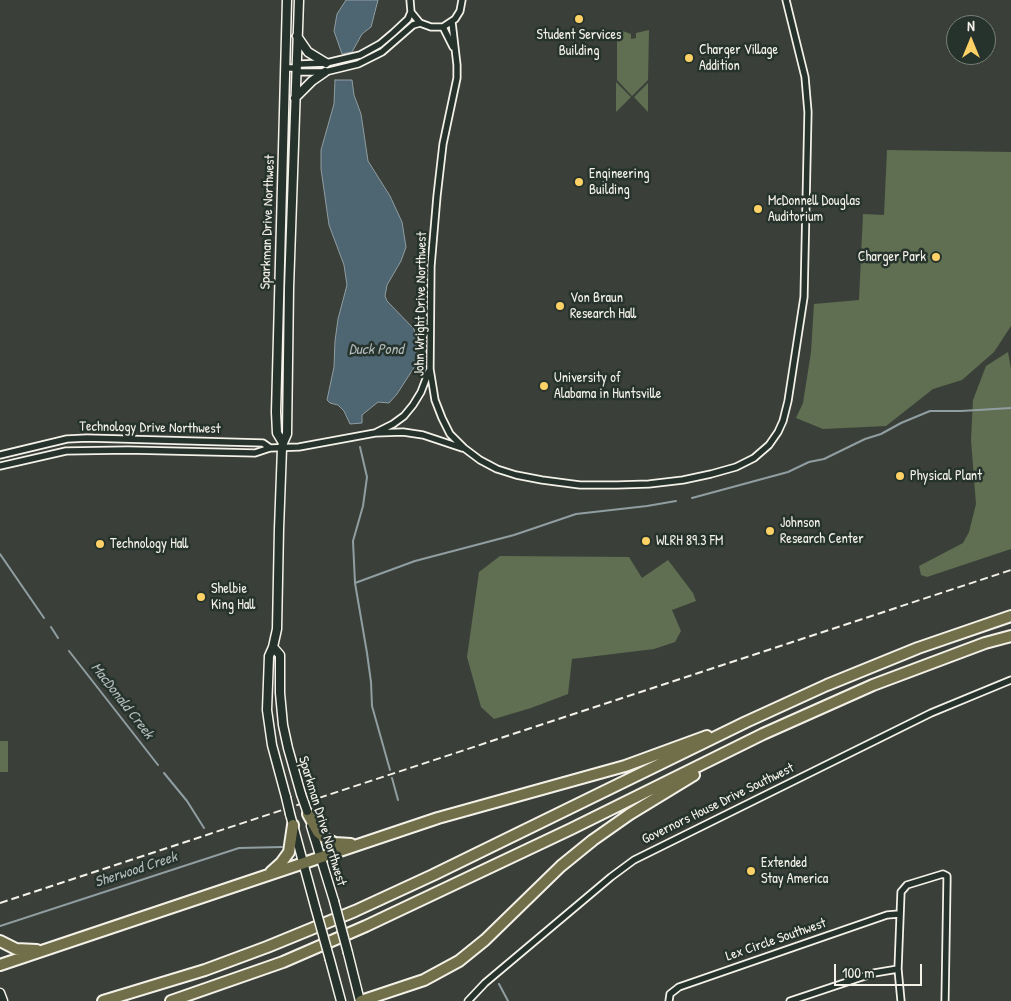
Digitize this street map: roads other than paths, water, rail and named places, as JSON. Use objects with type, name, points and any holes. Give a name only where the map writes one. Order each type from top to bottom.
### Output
[{"type":"highway","points":[[103,1001],[212,967],[355,911],[433,875],[746,722],[868,668],[957,634],[1011,616]]},
{"type":"highway","points":[[171,1001],[283,962],[431,897],[763,734],[873,685],[985,643],[1011,636]]},
{"type":"highway","points":[[0,966],[320,857],[489,802],[625,766],[746,722]]},
{"type":"highway","points":[[361,1001],[424,980],[459,961],[485,940],[561,866],[588,844],[624,818],[668,792],[726,753]]},
{"type":"highway","points":[[307,812],[318,832],[331,842],[348,844],[367,842]]},
{"type":"highway","points":[[268,875],[281,863],[289,852],[293,825]]},
{"type":"highway","points":[[0,941],[16,949],[45,950]]},
{"type":"highway","points":[[381,1001],[388,993]]},
{"type":"main road","name":"Sparkman Drive Northwest","points":[[283,445],[277,433],[276,412],[287,0]]},
{"type":"main road","name":"Sparkman Drive Northwest","points":[[299,0],[287,434],[283,445],[277,629],[273,647],[268,656],[267,710],[272,745],[302,864],[341,1001]]},
{"type":"main road","points":[[297,36],[308,52],[326,63]]},
{"type":"main road","points":[[295,98],[312,81],[325,72]]},
{"type":"main road","name":"Sparkman Drive Northwest","points":[[273,647],[280,655],[280,693],[283,725],[288,748],[334,901],[361,1001]]},
{"type":"main road","points":[[0,993],[3,1001]]},
{"type":"street","points":[[296,68],[300,64],[326,63],[360,55],[380,44],[408,19],[411,12],[410,0]]},
{"type":"street","points":[[411,12],[420,23],[431,27],[443,27],[452,22],[460,12],[462,0]]},
{"type":"street","name":"John Wright Drive Northwest","points":[[452,22],[456,78],[437,196],[431,266],[430,368],[435,400],[450,434],[480,460],[497,469],[542,480],[580,485],[617,486],[683,480],[736,467],[754,458],[769,445],[778,432],[788,400],[804,294],[808,112],[805,77],[786,0]]},
{"type":"street","points":[[285,68],[296,68],[300,72],[325,72],[358,64],[382,52],[413,25],[420,23]]},
{"type":"street","name":"John Wright Drive Northwest","points":[[443,27],[455,51]]},
{"type":"street","points":[[375,433],[404,416],[421,392],[430,368]]},
{"type":"street","name":"Technology Drive Northwest","points":[[0,466],[66,451],[128,450],[255,453],[283,445],[299,447],[375,433],[403,432],[423,435],[464,448]]},
{"type":"street","name":"Technology Drive Northwest","points":[[0,455],[67,439],[87,438],[263,443],[270,448]]},
{"type":"street","name":"Governors House Drive Southwest","points":[[468,1001],[485,984],[610,877],[634,860],[931,713],[1011,680]]},
{"type":"street","points":[[901,1001],[898,969],[901,892],[904,887],[939,874],[945,874],[947,876],[945,1001]]},
{"type":"street","name":"Lex Circle Southwest","points":[[669,1001],[670,994],[679,986],[887,915],[899,914]]},
{"type":"street","points":[[790,1001],[874,973],[898,969]]},
{"type":"water","points":[[346,0],[378,0],[371,27],[362,34],[352,52],[342,54],[334,31],[337,14]]},
{"type":"water","name":"Duck Pond","points":[[335,80],[352,80],[354,95],[361,114],[368,161],[390,196],[402,222],[406,247],[401,261],[387,285],[385,296],[387,301],[414,329],[418,350],[415,366],[389,403],[378,402],[362,415],[362,423],[350,424],[344,411],[338,405],[327,400],[334,367],[338,319],[347,285],[344,265],[329,225],[321,169],[321,150],[334,104]]},
{"type":"waterway","points":[[692,498],[788,472],[809,462],[824,459],[930,411],[1011,408]]},
{"type":"waterway","points":[[360,447],[367,477],[363,506],[353,541],[355,583],[367,653],[372,706],[390,770]]},
{"type":"waterway","points":[[355,583],[415,561],[514,535],[576,514],[676,501]]},
{"type":"waterway","name":"MacDonald Creek","points":[[0,554],[44,618]]},
{"type":"waterway","points":[[51,627],[58,638]]},
{"type":"waterway","name":"MacDonald Creek","points":[[69,651],[158,765]]},
{"type":"waterway","name":"MacDonald Creek","points":[[164,773],[187,801],[204,828]]},
{"type":"waterway","points":[[392,778],[398,800]]},
{"type":"waterway","name":"Sherwood Creek","points":[[0,926],[239,848],[282,847]]},
{"type":"waterway","points":[[499,984],[508,1001]]},
{"type":"railway","points":[[0,903],[1011,570]]},
{"type":"place","name":"Student Services Building","points":[[579,19]]},
{"type":"place","name":"Charger Village Addition","points":[[689,58]]},
{"type":"place","name":"Engineering Building","points":[[579,182]]},
{"type":"place","name":"McDonnell Douglas Auditorium","points":[[758,209]]},
{"type":"place","name":"Charger Park","points":[[936,257]]},
{"type":"place","name":"Von Braun Research Hall","points":[[560,306]]},
{"type":"place","name":"University of Alabama in Huntsville","points":[[544,386]]},
{"type":"place","name":"Physical Plant","points":[[900,476]]},
{"type":"place","name":"Johnson Research Center","points":[[770,531]]},
{"type":"place","name":"WLRH 89.3 FM","points":[[646,541]]},
{"type":"place","name":"Technology Hall","points":[[100,544]]},
{"type":"place","name":"Shelbie King Hall","points":[[201,597]]},
{"type":"place","name":"Extended Stay America","points":[[751,871]]}]
